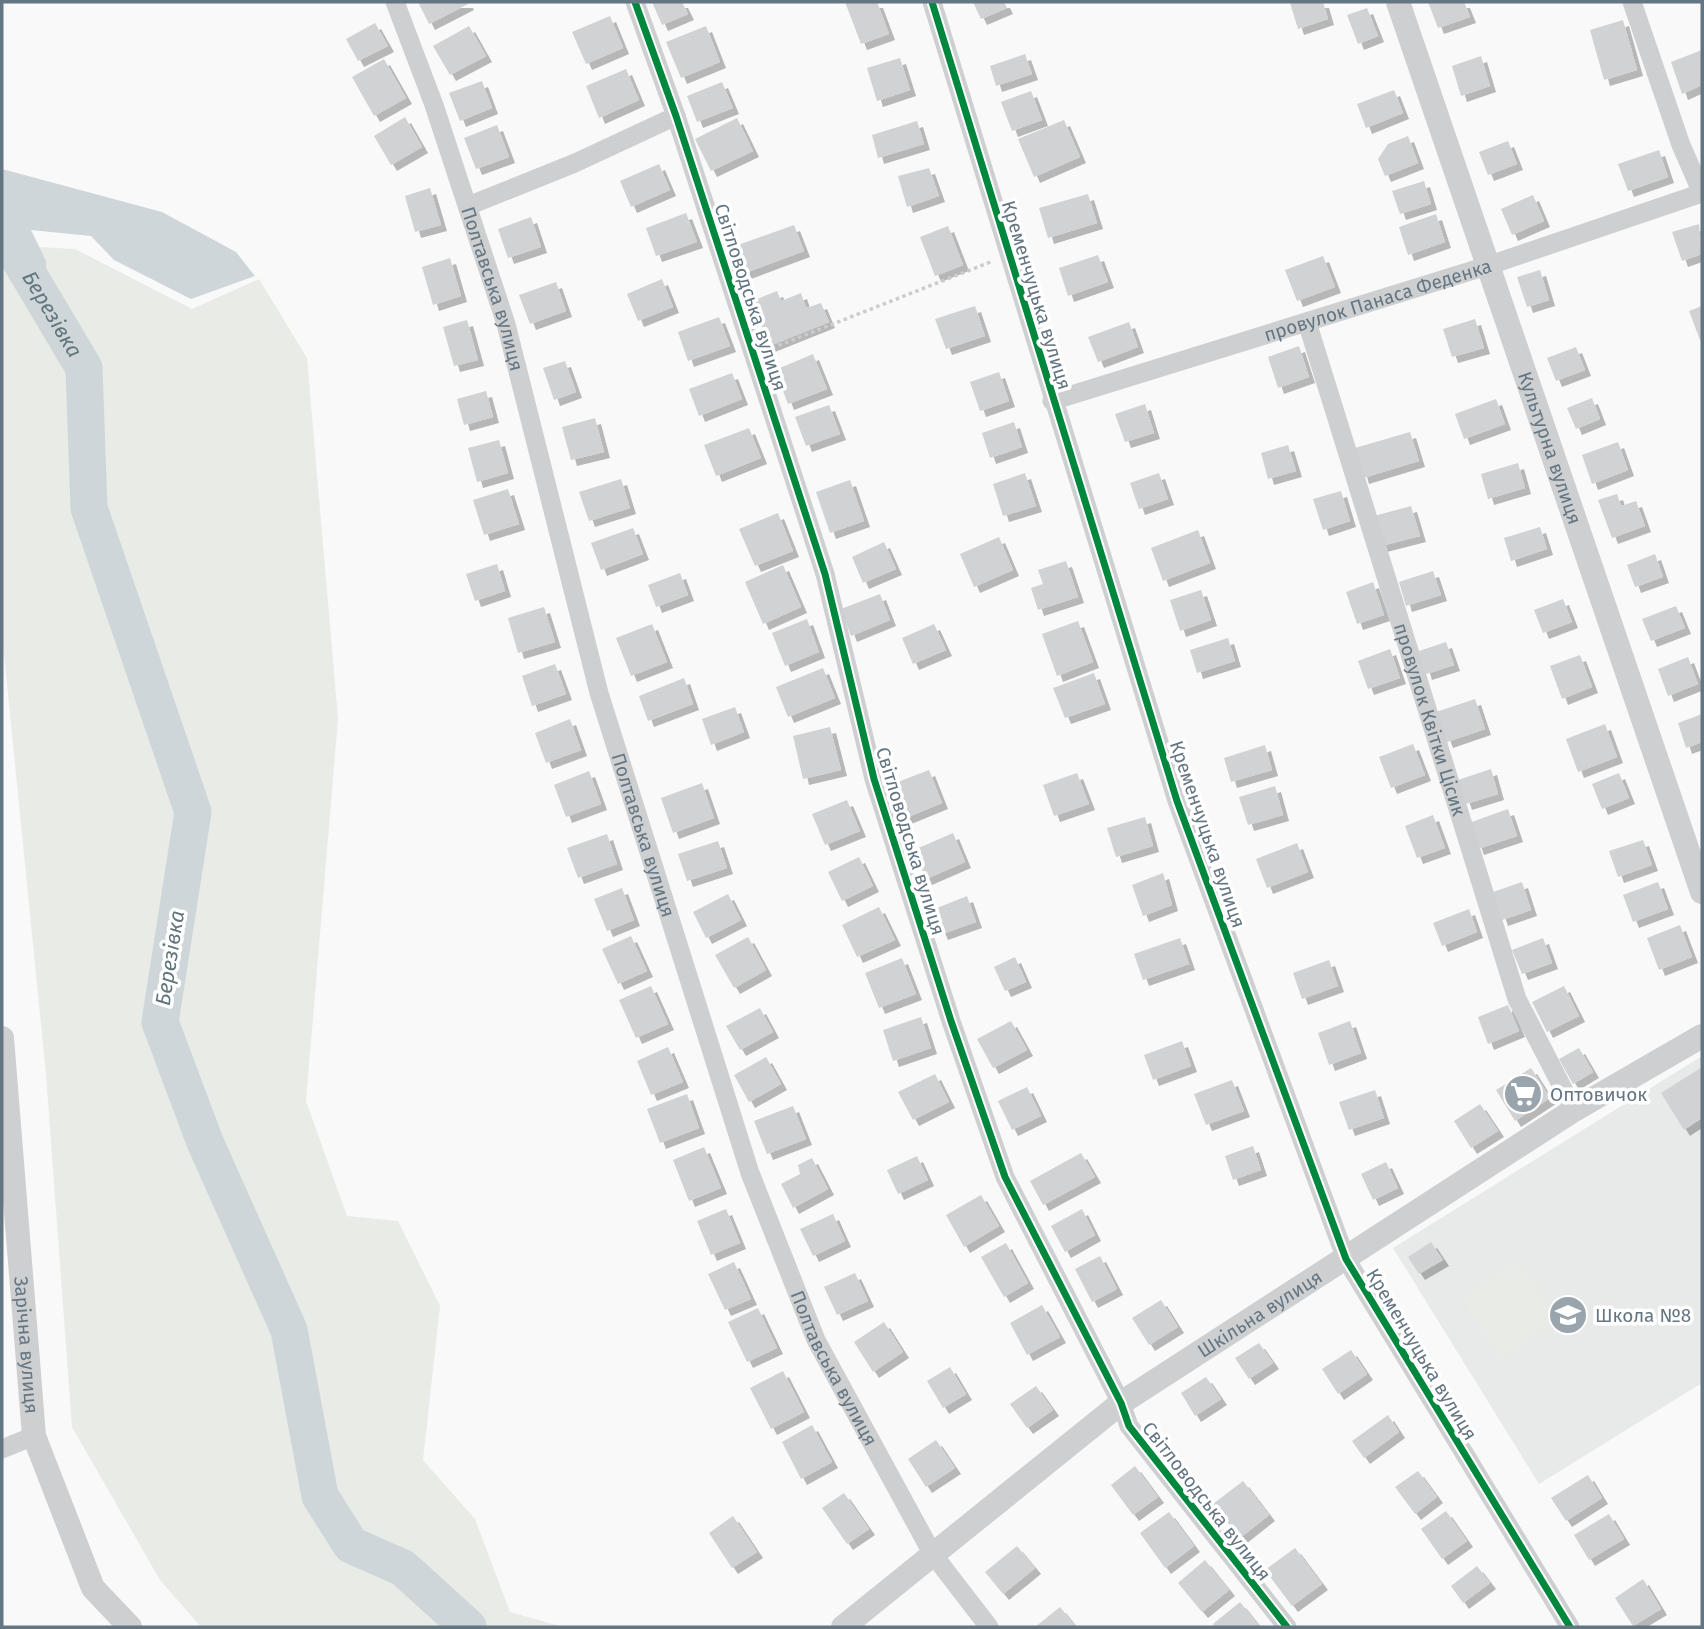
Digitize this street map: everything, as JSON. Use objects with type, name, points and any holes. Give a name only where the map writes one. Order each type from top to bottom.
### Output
[{"type":"street","name":"Полтавська вулиця","points":[[395,2],[468,206],[506,324],[599,693],[751,1173],[816,1340],[932,1553],[989,1627]]},
{"type":"street","name":"Світловодська вулиця","points":[[635,2],[676,116],[825,574],[874,779],[1000,1164],[1121,1403],[1129,1426],[1287,1627]]},
{"type":"street","name":"Кременчуцька вулиця","points":[[932,2],[1052,401],[1177,801],[1346,1259],[1570,1627]]},
{"type":"street","name":"Культурна вулиця","points":[[1398,2],[1702,892]]},
{"type":"street","points":[[1632,2],[1681,145],[1702,193]]},
{"type":"street","points":[[468,206],[575,163],[676,116]]},
{"type":"street","name":"провулок Панаса Феденка","points":[[1052,401],[1490,265],[1702,193]]},
{"type":"street","name":"провулок Квітки Цісик","points":[[1307,322],[1517,999],[1574,1110]]},
{"type":"street","name":"Шкільна вулиця","points":[[843,1627],[1121,1403],[1574,1110],[1702,1036]]},
{"type":"street","name":"Зарічна вулиця","points":[[2,1038],[34,1436],[93,1588],[130,1627]]},
{"type":"street","points":[[2,1449],[34,1436]]},
{"type":"path","points":[[754,355],[1008,255]]},
{"type":"shaded area","points":[[2,169],[162,212],[236,252],[255,276],[191,299],[114,260],[91,236],[31,230],[46,261],[47,306],[2,258]]},
{"type":"shaded area","points":[[2,245],[75,249],[192,309],[259,279],[307,358],[338,719],[306,1101],[347,1216],[398,1221],[440,1306],[423,1460],[475,1519],[510,1612],[563,1627],[201,1627],[160,1580],[72,1427],[46,1074],[2,634]]},
{"type":"shaded area","name":"Школа №8","points":[[1702,1056],[1702,1383],[1539,1484],[1393,1248]]},
{"type":"shaded area","points":[[1517,1259],[1557,1319],[1500,1361],[1462,1298]]},
{"type":"building","points":[[418,2],[467,2],[468,4],[429,24]]},
{"type":"building","points":[[652,2],[682,2],[688,14],[662,25]]},
{"type":"building","points":[[845,2],[877,2],[889,34],[861,44]]},
{"type":"building","points":[[973,2],[1004,2],[1007,8],[981,19]]},
{"type":"building","points":[[1323,2],[1328,19],[1298,29],[1290,3]]},
{"type":"building","points":[[1428,2],[1464,2],[1470,17],[1438,28]]},
{"type":"building","points":[[1367,8],[1378,36],[1358,44],[1347,15]]},
{"type":"building","points":[[610,16],[623,48],[586,64],[572,32]]},
{"type":"building","points":[[1623,20],[1637,70],[1604,80],[1590,30]]},
{"type":"building","points":[[375,23],[388,46],[358,61],[346,39]]},
{"type":"building","points":[[469,26],[486,56],[450,75],[433,46]]},
{"type":"building","points":[[706,26],[720,62],[681,78],[666,42]]},
{"type":"building","points":[[1702,50],[1702,85],[1682,94],[1671,62]]},
{"type":"building","points":[[1025,54],[1032,74],[996,86],[990,66]]},
{"type":"building","points":[[1481,56],[1490,86],[1461,96],[1452,66]]},
{"type":"building","points":[[900,58],[910,90],[877,101],[867,68]]},
{"type":"building","points":[[384,59],[406,98],[374,116],[352,77]]},
{"type":"building","points":[[626,69],[639,100],[599,118],[586,86]]},
{"type":"building","points":[[482,81],[492,108],[460,121],[449,93]]},
{"type":"building","points":[[722,82],[733,108],[697,122],[687,96]]},
{"type":"building","points":[[1394,90],[1403,113],[1366,128],[1357,104]]},
{"type":"building","points":[[1031,91],[1042,120],[1012,131],[1001,102]]},
{"type":"building","points":[[405,117],[422,147],[391,165],[374,136]]},
{"type":"building","points":[[737,118],[753,151],[711,171],[695,139]]},
{"type":"building","points":[[1064,120],[1080,157],[1034,177],[1018,139]]},
{"type":"building","points":[[917,121],[924,144],[878,158],[872,135]]},
{"type":"building","points":[[497,125],[509,157],[476,169],[464,138]]},
{"type":"building","points":[[1408,136],[1418,163],[1385,176],[1378,159],[1388,144]]},
{"type":"building","points":[[1508,141],[1517,164],[1488,175],[1479,152]]},
{"type":"building","points":[[1659,150],[1668,177],[1628,191],[1618,164]]},
{"type":"building","points":[[659,164],[670,190],[631,207],[620,181]]},
{"type":"building","points":[[929,168],[939,196],[907,207],[898,176]]},
{"type":"building","points":[[1424,181],[1431,204],[1400,214],[1392,191]]},
{"type":"building","points":[[430,188],[441,225],[415,232],[405,196]]},
{"type":"building","points":[[1088,194],[1097,223],[1048,238],[1039,208]]},
{"type":"building","points":[[1533,195],[1544,221],[1512,235],[1501,209]]},
{"type":"building","points":[[686,213],[697,242],[656,256],[646,228]]},
{"type":"building","points":[[1436,214],[1445,242],[1408,255],[1399,227]]},
{"type":"building","points":[[531,217],[541,247],[508,258],[498,229]]},
{"type":"building","points":[[1699,224],[1702,254],[1682,261],[1672,232]]},
{"type":"building","points":[[794,225],[804,251],[745,273],[735,246]]},
{"type":"building","points":[[948,226],[963,265],[935,276],[920,237]]},
{"type":"building","points":[[1098,255],[1108,282],[1068,296],[1059,268]]},
{"type":"building","points":[[1323,256],[1335,287],[1297,301],[1285,270]]},
{"type":"building","points":[[450,258],[461,296],[433,305],[422,267]]},
{"type":"building","points":[[1540,270],[1549,300],[1527,307],[1517,277]]},
{"type":"building","points":[[662,279],[673,307],[638,321],[627,294]]},
{"type":"building","points":[[556,282],[566,311],[530,324],[519,295]]},
{"type":"building","points":[[777,291],[781,301],[801,293],[806,308],[821,303],[829,322],[769,346],[752,301]]},
{"type":"building","points":[[975,306],[985,336],[946,349],[935,319]]},
{"type":"building","points":[[1702,306],[1702,339],[1700,340],[1689,311]]},
{"type":"building","points":[[719,317],[730,346],[688,361],[678,332]]},
{"type":"building","points":[[1475,319],[1484,348],[1452,357],[1443,329]]},
{"type":"building","points":[[467,320],[478,360],[454,366],[443,327]]},
{"type":"building","points":[[1129,322],[1138,347],[1098,362],[1088,337]]},
{"type":"building","points":[[1299,346],[1309,377],[1278,388],[1268,357]]},
{"type":"building","points":[[1576,347],[1585,370],[1556,381],[1547,358]]},
{"type":"building","points":[[813,354],[827,389],[788,404],[775,370]]},
{"type":"building","points":[[565,361],[576,392],[554,400],[543,368]]},
{"type":"building","points":[[999,372],[1009,401],[980,411],[970,382]]},
{"type":"building","points":[[732,373],[742,399],[699,416],[689,389]]},
{"type":"building","points":[[486,391],[493,417],[464,425],[457,399]]},
{"type":"building","points":[[1592,398],[1600,419],[1576,429],[1567,408]]},
{"type":"building","points":[[1496,399],[1505,424],[1464,439],[1455,414]]},
{"type":"building","points":[[1145,404],[1154,433],[1125,442],[1115,414]]},
{"type":"building","points":[[829,405],[840,434],[806,446],[795,417]]},
{"type":"building","points":[[595,418],[604,452],[571,460],[562,427]]},
{"type":"building","points":[[1014,422],[1022,447],[990,458],[982,433]]},
{"type":"building","points":[[749,428],[761,458],[716,476],[704,445]]},
{"type":"building","points":[[1410,432],[1419,461],[1363,478],[1355,448]]},
{"type":"building","points":[[499,440],[508,473],[477,482],[468,448]]},
{"type":"building","points":[[1618,442],[1628,470],[1592,484],[1582,455]]},
{"type":"building","points":[[1288,445],[1296,471],[1268,479],[1261,453]]},
{"type":"building","points":[[1518,463],[1525,488],[1488,499],[1481,474]]},
{"type":"building","points":[[1025,473],[1036,506],[1003,516],[993,484]]},
{"type":"building","points":[[1159,473],[1168,499],[1139,509],[1130,483]]},
{"type":"building","points":[[621,479],[630,508],[589,521],[579,492]]},
{"type":"building","points":[[850,480],[864,521],[830,533],[816,492]]},
{"type":"building","points":[[508,489],[519,524],[484,535],[473,500]]},
{"type":"building","points":[[1341,491],[1350,521],[1323,530],[1313,499]]},
{"type":"building","points":[[1617,494],[1621,506],[1636,501],[1645,526],[1612,538],[1598,500]]},
{"type":"building","points":[[1411,506],[1420,536],[1381,546],[1374,516]]},
{"type":"building","points":[[778,513],[793,551],[755,566],[739,529]]},
{"type":"building","points":[[1540,527],[1547,549],[1511,561],[1504,538]]},
{"type":"building","points":[[633,528],[643,554],[601,570],[591,543]]},
{"type":"building","points":[[1198,530],[1210,563],[1163,581],[1151,548]]},
{"type":"building","points":[[999,537],[1013,570],[974,587],[960,554]]},
{"type":"building","points":[[884,542],[896,569],[863,583],[852,557]]},
{"type":"building","points":[[1655,554],[1663,577],[1635,587],[1627,565]]},
{"type":"building","points":[[1066,561],[1078,597],[1038,610],[1031,588],[1043,584],[1038,570]]},
{"type":"building","points":[[497,564],[505,591],[475,601],[466,574]]},
{"type":"building","points":[[783,565],[801,607],[763,624],[745,582]]},
{"type":"building","points":[[1433,571],[1441,595],[1406,606],[1399,582]]},
{"type":"building","points":[[680,573],[688,595],[656,607],[648,585]]},
{"type":"building","points":[[1373,582],[1384,615],[1357,624],[1346,592]]},
{"type":"building","points":[[1201,590],[1211,620],[1180,631],[1170,600]]},
{"type":"building","points":[[880,594],[890,620],[851,636],[841,609]]},
{"type":"building","points":[[1563,599],[1572,622],[1543,633],[1534,610]]},
{"type":"building","points":[[1676,606],[1685,628],[1651,641],[1642,619]]},
{"type":"building","points":[[544,607],[555,642],[518,653],[508,618]]},
{"type":"building","points":[[807,619],[819,652],[785,666],[772,633]]},
{"type":"building","points":[[1078,621],[1093,662],[1057,676],[1042,634]]},
{"type":"building","points":[[652,624],[667,662],[631,676],[616,638]]},
{"type":"building","points":[[934,624],[946,650],[913,664],[902,638]]},
{"type":"building","points":[[1228,638],[1235,661],[1197,673],[1190,650]]},
{"type":"building","points":[[1446,642],[1454,665],[1426,674],[1419,651]]},
{"type":"building","points":[[1390,649],[1400,678],[1368,689],[1358,661]]},
{"type":"building","points":[[1580,655],[1592,687],[1562,699],[1550,666]]},
{"type":"building","points":[[1688,657],[1698,684],[1668,696],[1658,669]]},
{"type":"building","points":[[555,664],[566,694],[532,706],[522,676]]},
{"type":"building","points":[[823,668],[835,698],[788,717],[776,687]]},
{"type":"building","points":[[1094,673],[1105,704],[1065,718],[1053,688]]},
{"type":"building","points":[[684,678],[693,704],[648,721],[639,696]]},
{"type":"building","points":[[1475,699],[1485,729],[1447,742],[1436,712]]},
{"type":"building","points":[[735,707],[744,732],[711,745],[702,719]]},
{"type":"building","points":[[1702,714],[1702,742],[1686,748],[1678,723]]},
{"type":"building","points":[[570,719],[581,750],[546,763],[535,733]]},
{"type":"building","points":[[1605,724],[1617,757],[1578,772],[1566,739]]},
{"type":"building","points":[[830,727],[841,770],[803,779],[793,736]]},
{"type":"building","points":[[1413,744],[1425,775],[1391,788],[1379,757]]},
{"type":"building","points":[[1265,745],[1272,770],[1231,782],[1224,758]]},
{"type":"building","points":[[1491,769],[1498,794],[1466,804],[1458,780]]},
{"type":"building","points":[[929,770],[942,803],[903,819],[890,785]]},
{"type":"building","points":[[589,771],[601,804],[566,817],[554,785]]},
{"type":"building","points":[[1077,773],[1089,804],[1054,816],[1043,785]]},
{"type":"building","points":[[1619,773],[1629,798],[1602,809],[1592,784]]},
{"type":"building","points":[[702,783],[714,818],[673,833],[661,798]]},
{"type":"building","points":[[1275,786],[1283,815],[1248,825],[1239,797]]},
{"type":"building","points":[[847,800],[860,831],[825,845],[812,814]]},
{"type":"building","points":[[1508,809],[1517,836],[1478,849],[1469,823]]},
{"type":"building","points":[[1433,815],[1445,848],[1417,858],[1405,826]]},
{"type":"building","points":[[1145,817],[1153,846],[1116,857],[1107,828]]},
{"type":"building","points":[[953,833],[965,862],[926,879],[914,850]]},
{"type":"building","points":[[607,834],[617,864],[578,878],[567,848]]},
{"type":"building","points":[[1643,840],[1652,865],[1618,877],[1609,851]]},
{"type":"building","points":[[718,841],[727,868],[687,881],[678,854]]},
{"type":"building","points":[[1297,843],[1308,872],[1267,888],[1256,859]]},
{"type":"building","points":[[859,857],[873,886],[842,901],[828,872]]},
{"type":"building","points":[[1163,873],[1172,905],[1143,916],[1132,885]]},
{"type":"building","points":[[1522,882],[1531,910],[1502,920],[1493,892]]},
{"type":"building","points":[[1658,882],[1668,909],[1633,922],[1623,895]]},
{"type":"building","points":[[622,888],[634,920],[607,931],[594,899]]},
{"type":"building","points":[[728,894],[741,920],[706,938],[693,912]]},
{"type":"building","points":[[967,896],[976,922],[942,934],[932,910]]},
{"type":"building","points":[[879,907],[895,940],[857,957],[842,925]]},
{"type":"building","points":[[1469,909],[1477,932],[1442,946],[1433,923]]},
{"type":"building","points":[[1680,925],[1692,957],[1659,970],[1647,938]]},
{"type":"building","points":[[631,936],[647,971],[618,984],[602,949]]},
{"type":"building","points":[[748,937],[766,970],[734,988],[715,955]]},
{"type":"building","points":[[1180,938],[1189,964],[1143,980],[1134,954]]},
{"type":"building","points":[[1543,938],[1552,963],[1522,974],[1512,950]]},
{"type":"building","points":[[1015,957],[1026,982],[1005,991],[994,967]]},
{"type":"building","points":[[902,958],[916,994],[879,1008],[865,973]]},
{"type":"building","points":[[1329,960],[1338,986],[1302,999],[1293,973]]},
{"type":"building","points":[[651,986],[668,1024],[636,1038],[619,1000]]},
{"type":"building","points":[[1564,986],[1579,1016],[1547,1032],[1532,1002]]},
{"type":"building","points":[[1508,1005],[1519,1031],[1488,1044],[1478,1017]]},
{"type":"building","points":[[760,1008],[773,1032],[740,1050],[726,1026]]},
{"type":"building","points":[[921,1017],[931,1048],[893,1061],[883,1030]]},
{"type":"building","points":[[1011,1021],[1027,1050],[993,1068],[977,1039]]},
{"type":"building","points":[[1350,1021],[1361,1053],[1329,1065],[1318,1033]]},
{"type":"building","points":[[1182,1041],[1191,1066],[1153,1080],[1144,1055]]},
{"type":"building","points":[[668,1047],[683,1082],[651,1095],[637,1061]]},
{"type":"building","points":[[1579,1048],[1593,1072],[1573,1084],[1559,1059]]},
{"type":"building","points":[[766,1057],[781,1084],[749,1102],[734,1075]]},
{"type":"building","points":[[1702,1067],[1702,1118],[1684,1130],[1661,1093]]},
{"type":"building","name":"Оптовичок","points":[[1531,1068],[1550,1098],[1515,1121],[1496,1090]]},
{"type":"building","points":[[935,1074],[949,1102],[913,1120],[898,1092]]},
{"type":"building","points":[[1232,1080],[1244,1111],[1206,1125],[1194,1094]]},
{"type":"building","points":[[1027,1087],[1041,1116],[1012,1130],[998,1101]]},
{"type":"building","points":[[1375,1090],[1384,1118],[1349,1130],[1339,1102]]},
{"type":"building","points":[[687,1094],[699,1128],[660,1143],[647,1109]]},
{"type":"building","points":[[1480,1104],[1498,1131],[1471,1148],[1454,1121]]},
{"type":"building","points":[[793,1106],[806,1139],[767,1154],[754,1121]]},
{"type":"building","points":[[1253,1146],[1261,1170],[1233,1180],[1225,1156]]},
{"type":"building","points":[[704,1147],[721,1188],[689,1201],[673,1160]]},
{"type":"building","points":[[1081,1153],[1095,1177],[1043,1205],[1030,1181]]},
{"type":"building","points":[[917,1156],[928,1180],[898,1194],[887,1170]]},
{"type":"building","points":[[812,1158],[828,1189],[793,1208],[781,1184],[800,1174],[798,1165]]},
{"type":"building","points":[[1386,1162],[1398,1188],[1373,1200],[1361,1174]]},
{"type":"building","points":[[981,1195],[999,1226],[964,1247],[946,1215]]},
{"type":"building","points":[[726,1209],[740,1243],[711,1255],[697,1221]]},
{"type":"building","points":[[1082,1209],[1095,1235],[1065,1252],[1051,1226]]},
{"type":"building","points":[[833,1214],[845,1241],[813,1256],[800,1229]]},
{"type":"building","points":[[1431,1242],[1443,1260],[1419,1274],[1408,1257]]},
{"type":"building","points":[[1006,1243],[1028,1283],[1004,1297],[981,1257]]},
{"type":"building","points":[[1100,1256],[1117,1289],[1092,1302],[1075,1269]]},
{"type":"building","points":[[734,1262],[751,1299],[725,1310],[708,1274]]},
{"type":"building","points":[[855,1273],[868,1301],[837,1315],[824,1287]]},
{"type":"building","points":[[1161,1300],[1178,1327],[1149,1345],[1132,1318]]},
{"type":"building","points":[[1042,1305],[1060,1337],[1027,1355],[1010,1323]]},
{"type":"building","points":[[758,1308],[777,1348],[747,1362],[728,1322]]},
{"type":"building","points":[[884,1322],[903,1352],[873,1372],[854,1342]]},
{"type":"building","points":[[1259,1343],[1273,1363],[1249,1379],[1235,1358]]},
{"type":"building","points":[[1351,1350],[1367,1374],[1338,1394],[1322,1369]]},
{"type":"building","points":[[950,1367],[966,1394],[943,1408],[927,1381]]},
{"type":"building","points":[[783,1371],[804,1412],[771,1429],[750,1388]]},
{"type":"building","points":[[1206,1377],[1221,1399],[1195,1416],[1181,1393]]},
{"type":"building","points":[[1036,1386],[1053,1410],[1027,1428],[1010,1404]]},
{"type":"building","points":[[1388,1415],[1399,1432],[1364,1458],[1352,1441]]},
{"type":"building","points":[[812,1425],[832,1462],[801,1479],[782,1442]]},
{"type":"building","points":[[936,1440],[955,1468],[926,1487],[908,1459]]},
{"type":"building","points":[[1135,1466],[1158,1497],[1133,1515],[1111,1485]]},
{"type":"building","points":[[1418,1471],[1437,1497],[1415,1514],[1395,1487]]},
{"type":"building","points":[[1588,1475],[1602,1498],[1566,1521],[1551,1498]]},
{"type":"building","points":[[1243,1481],[1269,1515],[1240,1538],[1213,1504]]},
{"type":"building","points":[[844,1493],[869,1529],[847,1544],[822,1508]]},
{"type":"building","points":[[1446,1511],[1467,1541],[1442,1559],[1421,1529]]},
{"type":"building","points":[[1169,1512],[1194,1546],[1165,1568],[1140,1533]]},
{"type":"building","points":[[1609,1514],[1624,1539],[1589,1560],[1574,1535]]},
{"type":"building","points":[[733,1516],[757,1552],[732,1568],[709,1533]]},
{"type":"building","points":[[1017,1546],[1035,1568],[1003,1594],[985,1572]]},
{"type":"building","points":[[1295,1548],[1322,1584],[1292,1606],[1265,1570]]},
{"type":"building","points":[[1205,1560],[1229,1590],[1202,1612],[1178,1583]]},
{"type":"building","points":[[1477,1566],[1490,1583],[1463,1603],[1451,1586]]},
{"type":"building","points":[[1643,1579],[1661,1609],[1633,1626],[1615,1598]]},
{"type":"building","points":[[1240,1602],[1260,1627],[1215,1627],[1213,1624]]},
{"type":"building","points":[[1060,1607],[1076,1627],[1035,1627]]},
{"type":"waterway","name":"Березівка","points":[[2,230],[84,368],[89,508],[193,812],[160,1022],[205,1142],[289,1330],[320,1496],[351,1545],[403,1568],[468,1627]]},
{"type":"cycle path","points":[[635,2],[676,116],[825,574],[874,779],[951,1021],[1005,1177],[1121,1403],[1129,1426],[1287,1627]]},
{"type":"cycle path","points":[[932,2],[1177,801],[1346,1259],[1570,1627]]},
{"type":"place","name":"Оптовичок","points":[[1523,1094]]},
{"type":"place","name":"Школа №8","points":[[1568,1315]]}]
